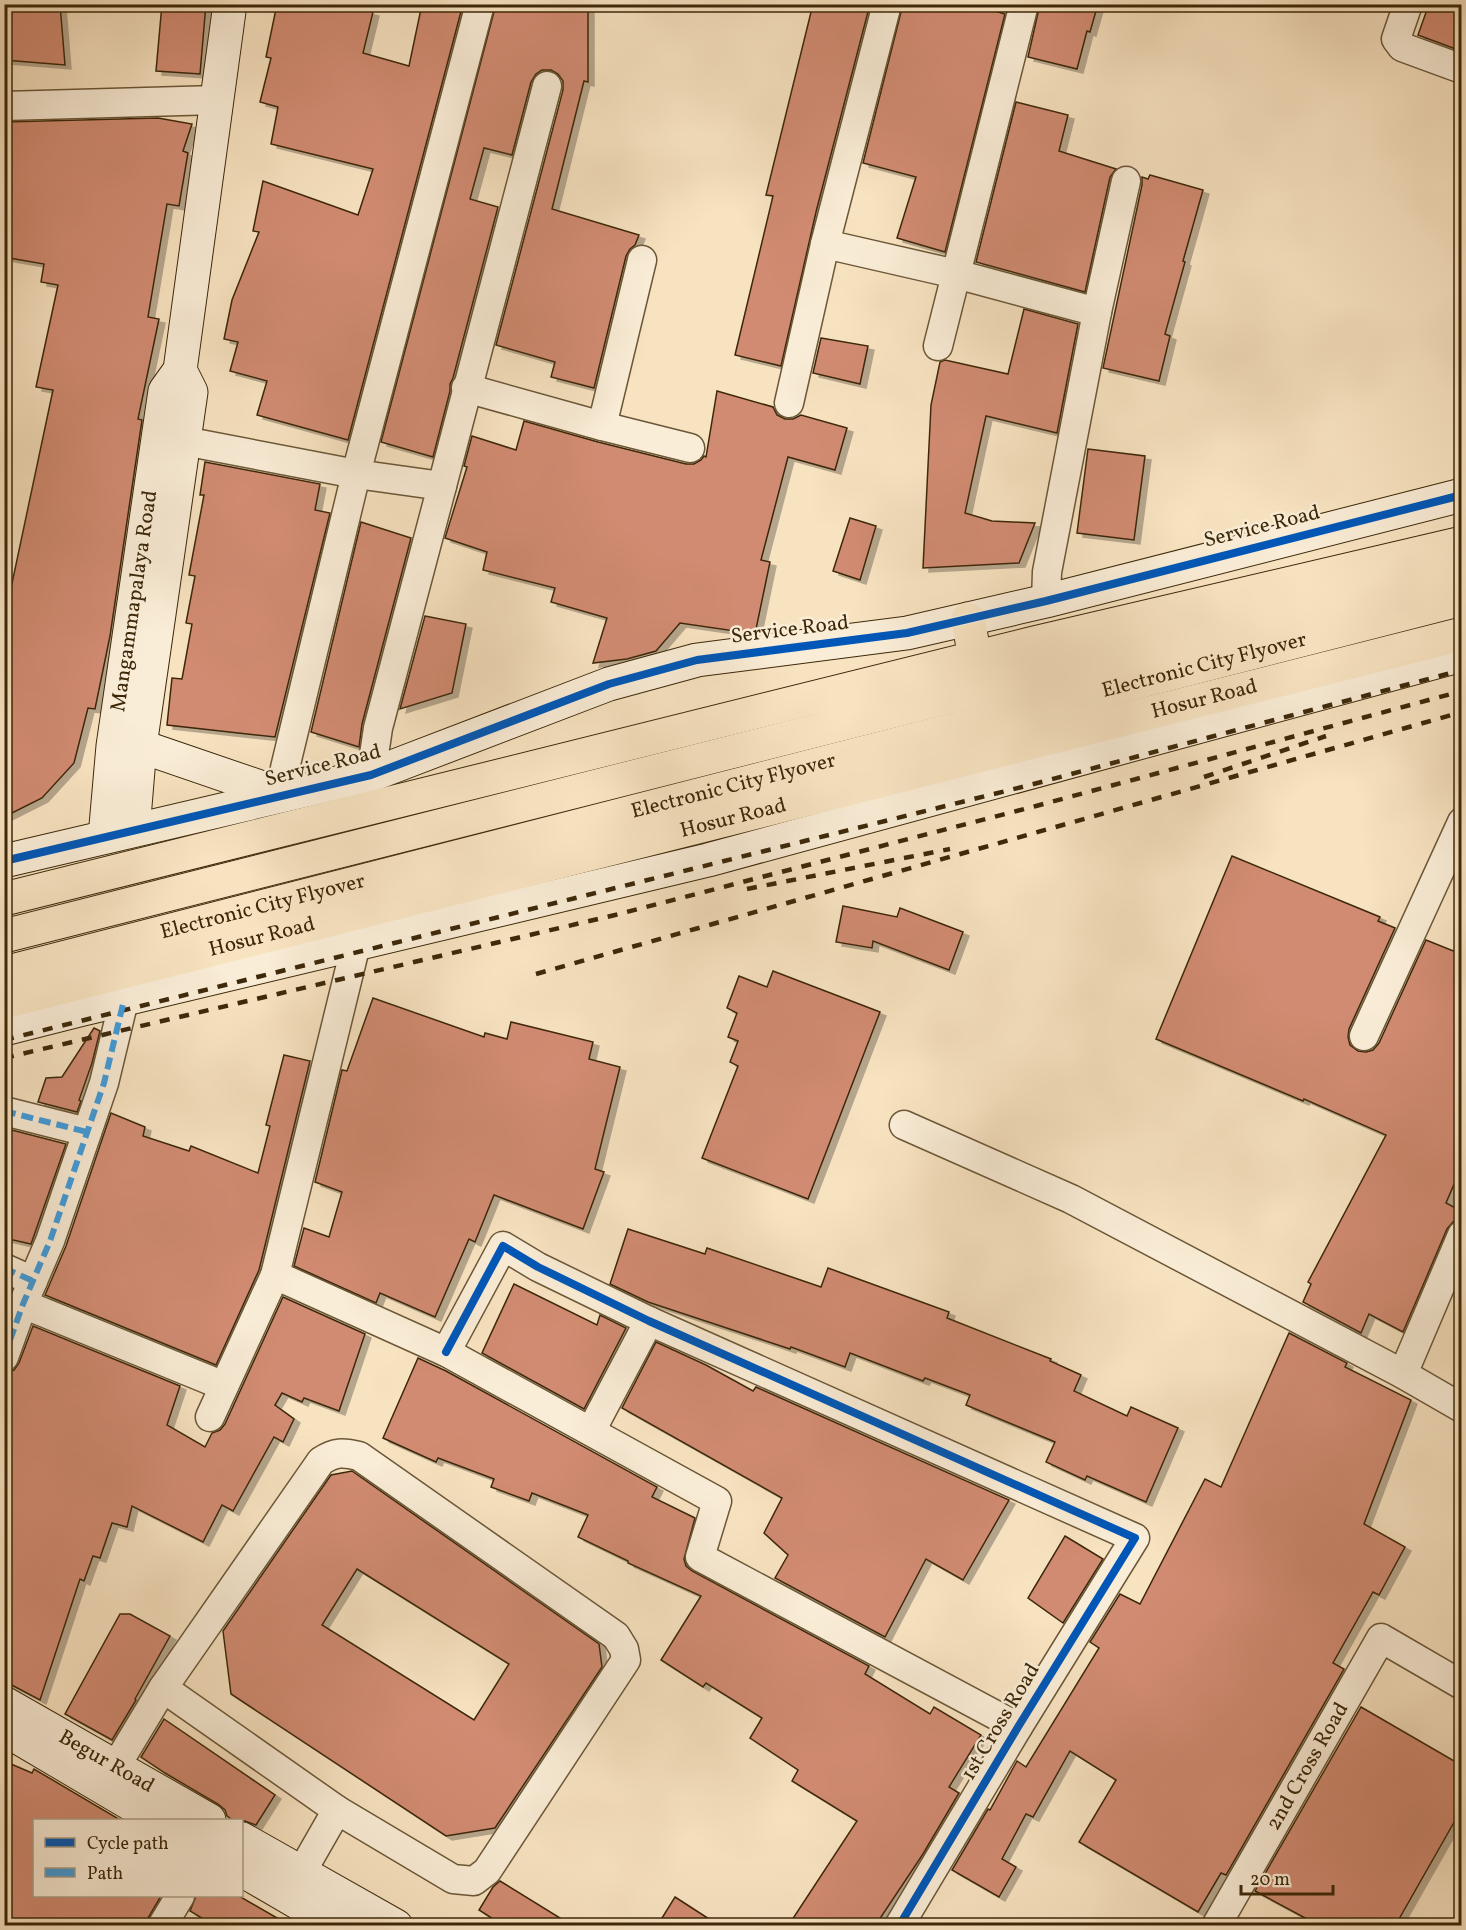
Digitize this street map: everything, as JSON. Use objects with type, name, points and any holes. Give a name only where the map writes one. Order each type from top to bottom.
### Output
[{"type":"highway","points":[[4,899],[975,658],[1461,543]]},
{"type":"highway","name":"Electronic City Flyover","points":[[4,936],[1461,567]]},
{"type":"highway","name":"Electronic City Flyover","points":[[4,973],[1461,599]]},
{"type":"highway","points":[[968,619],[975,658]]},
{"type":"highway","name":"Hosur Road","points":[[4,1002],[1461,634]]},
{"type":"street","name":"Mangammapalaya Road","points":[[119,833],[113,746],[165,392],[180,370],[230,4]]},
{"type":"street","points":[[140,747],[286,794],[285,768],[356,474],[480,4]]},
{"type":"street","points":[[789,403],[825,244],[887,4]]},
{"type":"street","points":[[938,346],[1024,4]]},
{"type":"street","points":[[1408,4],[1396,39],[1402,47],[1461,69]]},
{"type":"street","points":[[371,776],[378,728],[547,87]]},
{"type":"street","points":[[4,106],[217,100]]},
{"type":"street","points":[[1046,600],[1047,572],[1097,312],[1126,181]]},
{"type":"street","points":[[825,244],[956,274],[1097,312]]},
{"type":"street","points":[[602,426],[642,260]]},
{"type":"street","name":"Mangammapalaya Road","points":[[119,833],[140,747],[191,392],[180,370]]},
{"type":"street","points":[[466,388],[690,448]]},
{"type":"street","points":[[184,441],[356,474],[442,486]]},
{"type":"street","name":"Service Road","points":[[4,861],[371,776],[609,684],[697,660],[907,633],[1461,495]]},
{"type":"street","points":[[4,1029],[708,860],[1461,655]]},
{"type":"street","points":[[1364,1036],[1461,822]]},
{"type":"street","points":[[210,1418],[275,1275],[356,944]]},
{"type":"street","points":[[4,1357],[50,1241],[104,1083],[124,1000]]},
{"type":"street","points":[[4,1111],[87,1132]]},
{"type":"street","points":[[904,1125],[1071,1199],[1403,1374],[1461,1408]]},
{"type":"street","points":[[1403,1374],[1461,1235]]},
{"type":"street","points":[[446,1352],[503,1246],[538,1267],[650,1322],[591,1431]]},
{"type":"street","points":[[4,1268],[28,1292],[224,1386]]},
{"type":"street","points":[[275,1275],[446,1352],[717,1501],[700,1557],[1018,1727]]},
{"type":"street","name":"1st Cross Road","points":[[650,1322],[1135,1538],[899,1926]]},
{"type":"street","points":[[116,1766],[163,1688],[321,1461],[333,1454],[345,1452],[359,1456],[616,1636],[624,1649],[626,1660],[487,1871],[474,1881],[453,1879],[337,1810],[163,1688]]},
{"type":"street","name":"2nd Cross Road","points":[[1225,1923],[1381,1638],[1461,1685]]},
{"type":"street","name":"Begur Road","points":[[4,1703],[206,1819]]},
{"type":"street","name":"Begur Road","points":[[4,1729],[155,1819]]},
{"type":"street","points":[[301,1873],[337,1810]]},
{"type":"street","points":[[243,1840],[396,1926]]},
{"type":"street","points":[[243,1871],[327,1923]]},
{"type":"street","points":[[162,1926],[179,1897]]},
{"type":"building","points":[[4,4],[60,4],[65,65],[4,60]]},
{"type":"building","points":[[162,4],[206,4],[200,74],[156,71]]},
{"type":"building","points":[[277,4],[342,4],[373,12],[363,53],[409,66],[422,4],[463,4],[348,440],[257,415],[267,381],[230,371],[238,342],[224,339],[232,300],[259,232],[253,231],[263,181],[358,215],[373,169],[271,144],[278,107],[260,102],[271,58],[266,57]]},
{"type":"building","points":[[496,4],[588,4],[588,82],[584,81],[552,209],[639,235],[635,245],[626,256],[594,388],[551,377],[555,362],[496,345],[563,90],[563,81],[558,74],[551,70],[542,70],[531,82],[512,155],[484,148],[470,199],[498,207],[450,384],[433,457],[381,442]]},
{"type":"building","points":[[813,4],[870,4],[816,212],[781,366],[735,355],[773,196],[766,195]]},
{"type":"building","points":[[903,4],[971,4],[1005,14],[945,252],[897,238],[916,177],[863,163]]},
{"type":"building","points":[[1040,4],[1098,4],[1090,32],[1087,31],[1077,69],[1028,57]]},
{"type":"building","points":[[1429,4],[1461,4],[1461,51],[1418,35]]},
{"type":"building","points":[[1016,102],[1068,115],[1059,151],[1116,169],[1110,177],[1085,292],[976,262]]},
{"type":"building","points":[[158,118],[192,124],[183,151],[188,153],[179,206],[167,204],[148,317],[159,319],[138,419],[142,420],[110,636],[95,709],[88,708],[74,763],[42,798],[4,817],[4,621],[53,390],[36,387],[58,285],[41,282],[44,264],[4,257],[4,122]]},
{"type":"building","points":[[1150,175],[1203,190],[1165,334],[1170,336],[1159,381],[1103,368],[1142,177],[1148,179]]},
{"type":"building","points":[[1024,309],[1078,324],[1057,433],[986,416],[965,513],[992,521],[1035,523],[1019,563],[923,568],[931,405],[940,362],[945,360],[1008,374]]},
{"type":"building","points":[[821,338],[868,346],[860,384],[813,373]]},
{"type":"building","points":[[717,391],[773,407],[777,415],[785,419],[793,419],[801,415],[847,428],[835,470],[788,457],[761,560],[770,562],[755,634],[680,623],[656,651],[627,659],[593,663],[607,618],[551,602],[555,588],[483,570],[487,552],[445,538],[467,467],[464,466],[472,436],[516,450],[524,421],[598,442],[694,464],[704,456],[706,457]]},
{"type":"building","points":[[1088,449],[1145,456],[1134,540],[1077,533]]},
{"type":"building","points":[[205,462],[320,484],[315,510],[330,513],[275,737],[167,725],[172,678],[182,679],[192,624],[186,623],[195,576],[189,575],[204,495],[200,495]]},
{"type":"building","points":[[850,518],[876,526],[860,580],[833,571]]},
{"type":"building","points":[[361,522],[411,538],[362,724],[359,747],[311,732]]},
{"type":"building","points":[[425,616],[466,624],[452,693],[400,709]]},
{"type":"building","points":[[1232,856],[1380,917],[1378,921],[1395,928],[1349,1029],[1350,1045],[1358,1051],[1373,1050],[1379,1043],[1426,940],[1461,954],[1461,1168],[1446,1203],[1461,1211],[1461,1219],[1453,1222],[1447,1229],[1403,1332],[1369,1314],[1361,1333],[1303,1302],[1311,1284],[1308,1282],[1386,1135],[1156,1039]]},
{"type":"building","points":[[843,906],[897,917],[900,908],[963,932],[949,970],[873,941],[872,948],[836,942]]},
{"type":"building","points":[[773,971],[880,1012],[808,1199],[702,1158],[738,1066],[730,1062],[738,1041],[728,1037],[737,1013],[727,1008],[739,976],[767,987]]},
{"type":"building","points":[[373,998],[484,1037],[485,1033],[507,1039],[511,1022],[593,1042],[589,1059],[620,1067],[595,1169],[604,1172],[583,1229],[494,1195],[475,1242],[469,1239],[435,1317],[380,1293],[376,1303],[294,1266],[304,1228],[329,1237],[342,1192],[315,1182],[342,1070],[347,1071]]},
{"type":"building","points":[[94,1028],[100,1031],[77,1112],[38,1102],[46,1078],[62,1077]]},
{"type":"building","points":[[284,1055],[310,1061],[259,1270],[216,1365],[45,1295],[66,1246],[111,1113],[145,1127],[143,1136],[189,1151],[191,1146],[258,1173],[270,1126],[266,1125]]},
{"type":"building","points":[[4,1128],[66,1144],[31,1244],[4,1238]]},
{"type":"building","points":[[628,1229],[705,1254],[707,1248],[821,1287],[828,1268],[949,1312],[947,1318],[1051,1359],[1050,1361],[1081,1375],[1074,1391],[1127,1416],[1131,1407],[1178,1428],[1146,1502],[1087,1476],[1085,1480],[1046,1462],[1055,1442],[966,1405],[970,1395],[925,1378],[923,1381],[850,1353],[845,1367],[791,1347],[790,1349],[648,1302],[610,1284]]},
{"type":"building","points":[[514,1284],[597,1325],[600,1315],[626,1328],[584,1409],[482,1353]]},
{"type":"building","points":[[283,1297],[365,1334],[339,1411],[304,1398],[302,1402],[282,1393],[275,1405],[294,1419],[283,1442],[274,1437],[233,1511],[222,1505],[203,1542],[132,1506],[127,1527],[112,1523],[100,1558],[93,1556],[84,1581],[80,1579],[40,1700],[4,1681],[4,1375],[14,1370],[19,1363],[33,1326],[180,1386],[167,1425],[205,1447],[212,1433],[220,1430],[225,1424]]},
{"type":"building","points":[[1289,1333],[1347,1363],[1345,1367],[1411,1400],[1364,1524],[1405,1547],[1379,1595],[1373,1592],[1333,1663],[1344,1669],[1226,1875],[1221,1873],[1198,1912],[1079,1842],[1116,1780],[1070,1751],[1033,1817],[1026,1814],[1002,1859],[1016,1867],[999,1897],[952,1870],[988,1809],[990,1810],[1017,1761],[1026,1767],[1099,1648],[1090,1642],[1120,1594],[1140,1604],[1205,1479],[1221,1487]]},
{"type":"building","points":[[656,1342],[706,1365],[753,1391],[756,1387],[1009,1500],[963,1580],[926,1559],[885,1637],[775,1578],[788,1555],[764,1533],[782,1498],[622,1408]]},
{"type":"building","points":[[418,1358],[446,1371],[657,1487],[652,1497],[695,1518],[684,1559],[686,1566],[692,1571],[869,1666],[865,1674],[930,1714],[934,1707],[981,1735],[949,1787],[959,1793],[923,1854],[875,1926],[788,1926],[857,1821],[792,1781],[798,1770],[750,1738],[762,1718],[706,1683],[703,1687],[661,1660],[701,1596],[628,1563],[578,1537],[588,1515],[532,1493],[529,1501],[491,1487],[494,1479],[438,1458],[436,1462],[383,1438]]},
{"type":"building","points":[[352,1471],[599,1644],[602,1667],[495,1828],[446,1836],[231,1694],[223,1631],[331,1475]],"holes":[[[357,1569],[509,1664],[474,1720],[322,1625]]]},
{"type":"building","points":[[1065,1536],[1103,1559],[1063,1623],[1028,1598]]},
{"type":"building","points":[[120,1614],[130,1614],[170,1636],[112,1740],[65,1714]]},
{"type":"building","points":[[1361,1707],[1461,1765],[1461,1810],[1395,1926],[1320,1926],[1255,1891]]},
{"type":"building","points":[[164,1719],[275,1795],[256,1825],[243,1819],[231,1819],[218,1804],[141,1757]]},
{"type":"building","points":[[4,1761],[32,1773],[34,1769],[119,1819],[33,1819],[33,1897],[160,1897],[146,1926],[4,1926]]},
{"type":"building","points":[[500,1881],[573,1926],[504,1926],[479,1910],[493,1887]]},
{"type":"building","points":[[196,1897],[241,1897],[291,1926],[215,1926],[190,1911]]},
{"type":"building","points":[[675,1897],[720,1926],[657,1926]]},
{"type":"railway","points":[[4,1040],[1030,785],[1462,670]]},
{"type":"railway","points":[[4,1058],[615,915],[1036,806],[1462,691]]},
{"type":"railway","points":[[536,974],[1462,712]]},
{"type":"railway","points":[[1204,777],[1326,736]]},
{"type":"railway","points":[[747,889],[950,849]]},
{"type":"marked path","points":[[4,1357],[23,1304],[50,1241],[104,1083],[124,1000]]},
{"type":"marked path","points":[[4,1111],[87,1132]]},
{"type":"marked path","points":[[4,1268],[33,1281]]},
{"type":"cycle path","points":[[4,861],[371,775],[609,684],[697,660],[907,633],[1046,601],[1462,495]]},
{"type":"cycle path","points":[[446,1352],[503,1246],[538,1267],[649,1321],[1135,1538],[899,1926]]}]
